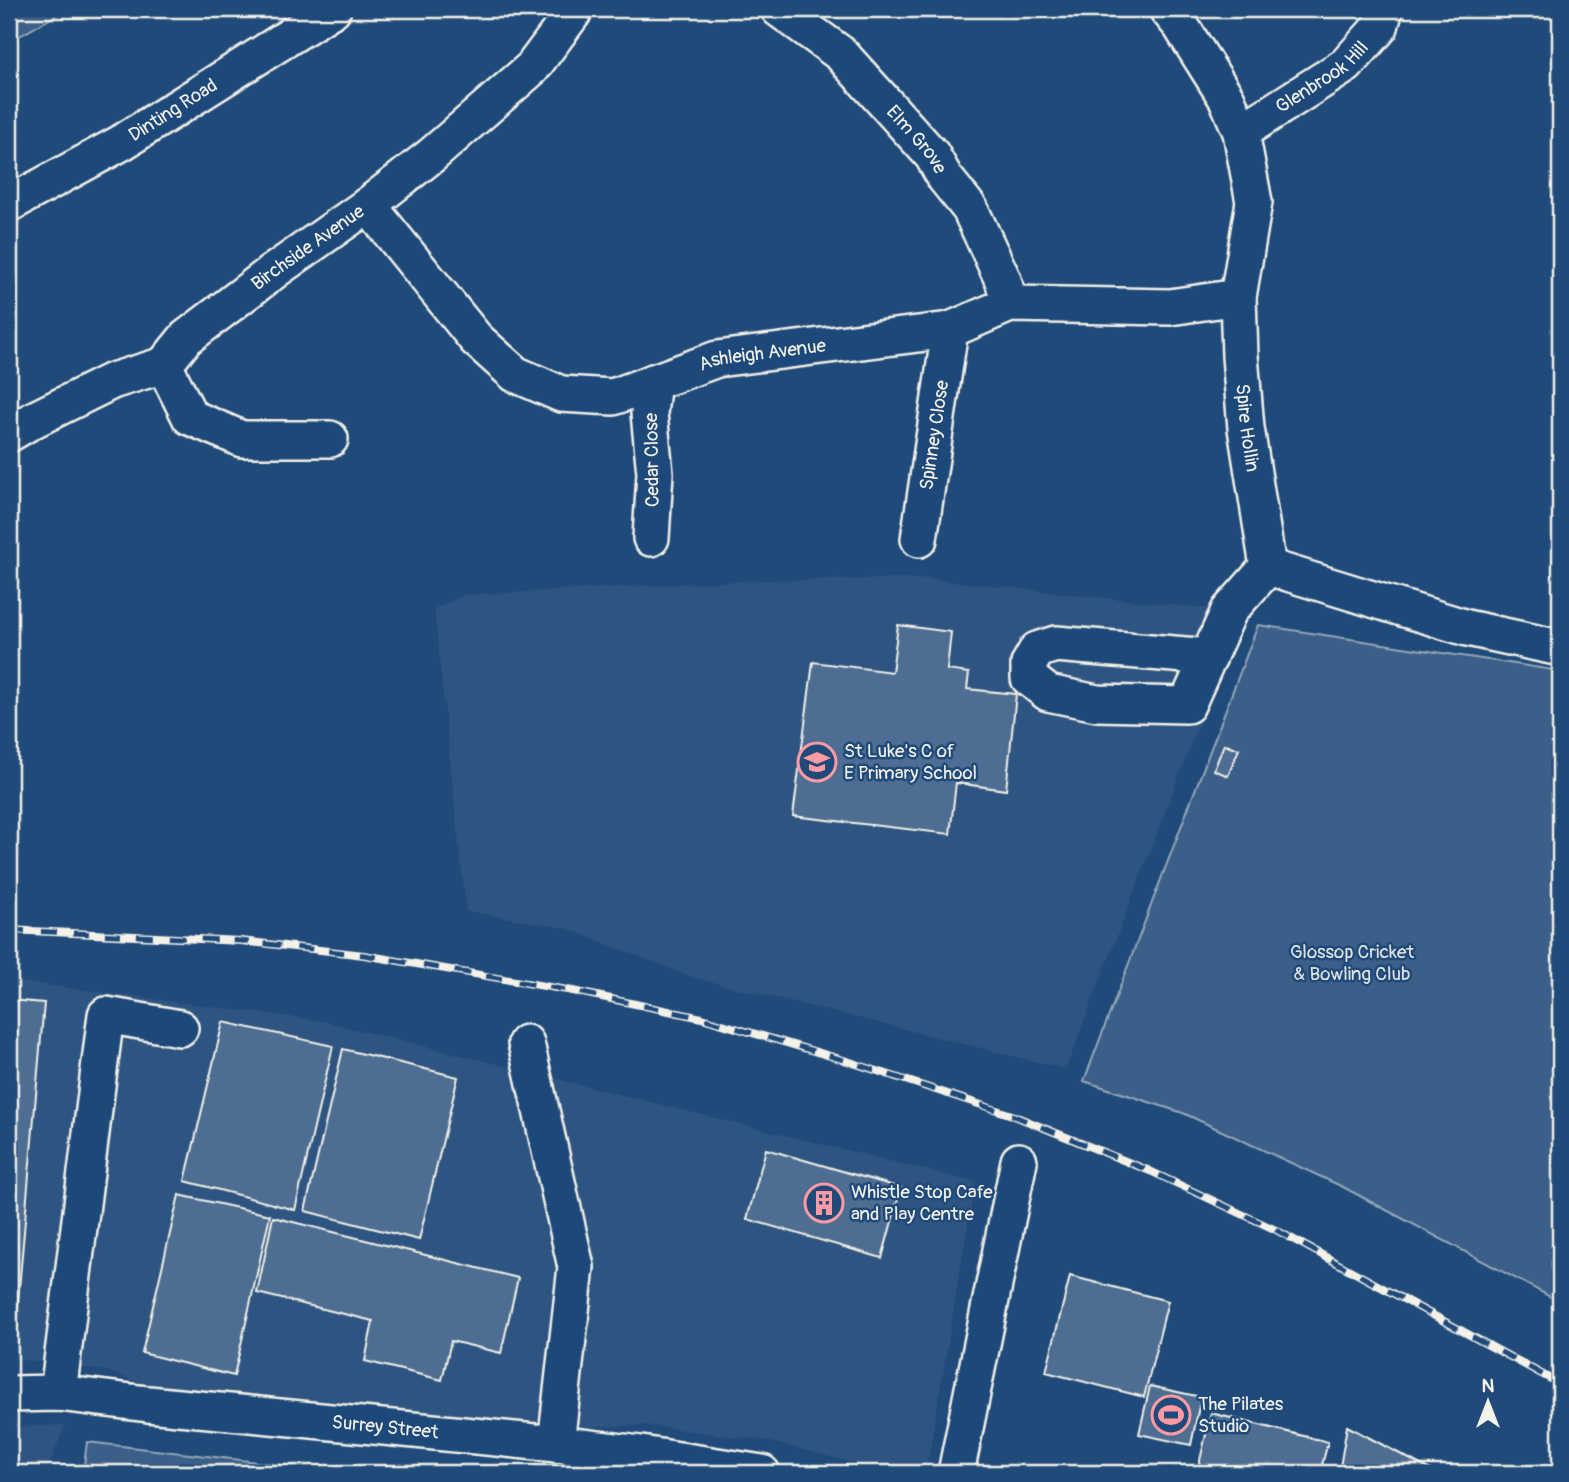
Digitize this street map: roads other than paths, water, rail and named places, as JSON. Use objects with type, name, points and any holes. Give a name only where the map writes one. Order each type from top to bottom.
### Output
[{"type":"street","name":"Dinting Road","points":[[9,204],[121,143],[333,9]]},
{"type":"street","name":"Elm Grove","points":[[779,9],[841,54],[932,155],[945,178],[970,209],[1003,280],[1010,304]]},
{"type":"street","name":"Spire Hollin","points":[[1167,9],[1181,26],[1227,99],[1241,132],[1254,202],[1238,298],[1246,428],[1268,567]]},
{"type":"street","name":"Glenbrook Hill","points":[[1241,132],[1346,65],[1380,27],[1385,9]]},
{"type":"street","name":"Birchside Avenue","points":[[164,365],[186,338],[432,155],[532,68],[573,13]]},
{"type":"street","name":"Ashleigh Avenue","points":[[368,205],[476,339],[515,374],[561,394],[613,397],[717,359],[950,330],[1010,304],[1170,307],[1238,298]]},
{"type":"street","name":"Spinney Close","points":[[919,539],[950,330]]},
{"type":"street","points":[[9,434],[33,419],[112,381],[164,365],[190,416],[242,439],[330,439]]},
{"type":"street","name":"Cedar Close","points":[[651,538],[655,473],[649,413],[653,382]]},
{"type":"street","points":[[1209,657],[1229,611],[1268,567],[1467,628],[1560,648]]},
{"type":"street","points":[[58,1393],[106,1015],[180,1028]]},
{"type":"street","points":[[526,1043],[576,1267],[556,1444]]},
{"type":"street","points":[[957,1473],[1018,1161]]},
{"type":"street","name":"Surrey Street","points":[[9,1394],[58,1393],[556,1444],[762,1473]]},
{"type":"railway","points":[[9,930],[241,941],[364,955],[573,991],[702,1018],[847,1061],[1012,1115],[1150,1171],[1276,1230],[1560,1384]]},
{"type":"place","name":"St Luke's C of E Primary School","points":[[817,762]]},
{"type":"place","name":"Whistle Stop Cafe and Play Centre","points":[[824,1203]]},
{"type":"place","name":"The Pilates Studio","points":[[1171,1415]]},
{"type":"park label","name":"Glossop Cricket & Bowling Club","points":[[1352,963]]}]
